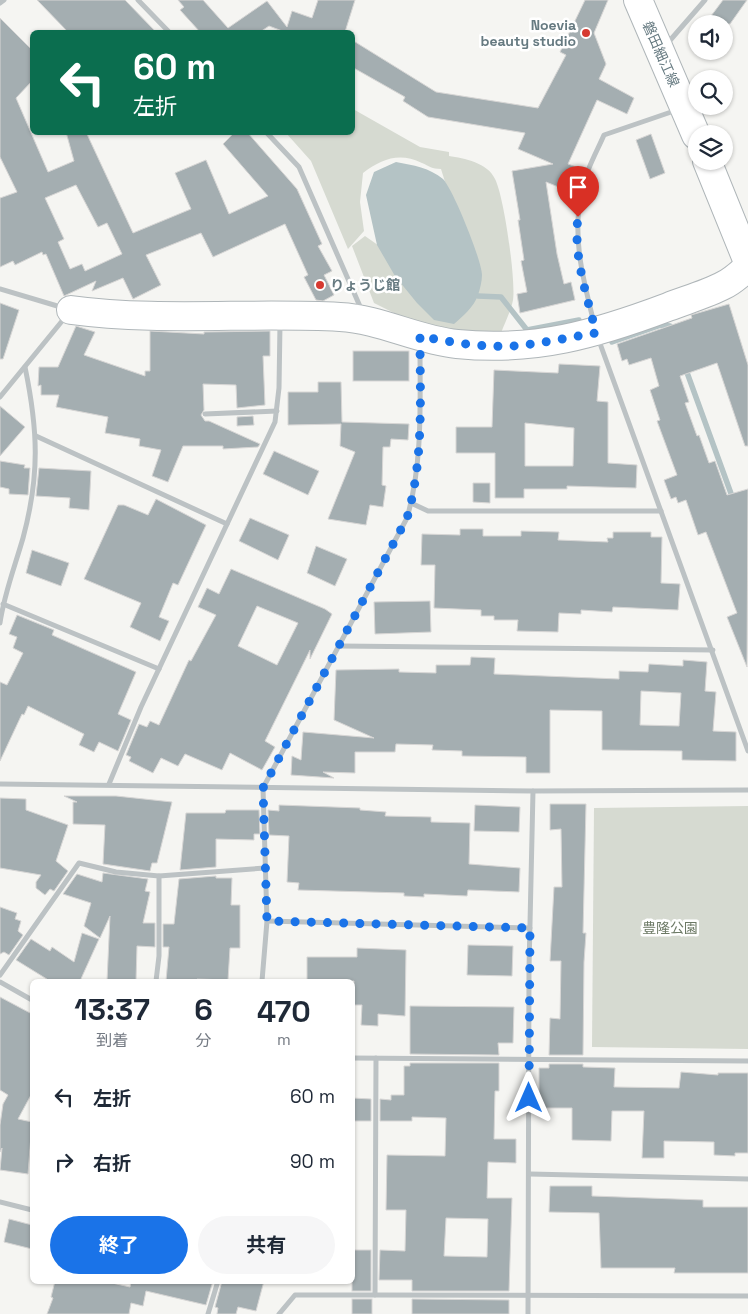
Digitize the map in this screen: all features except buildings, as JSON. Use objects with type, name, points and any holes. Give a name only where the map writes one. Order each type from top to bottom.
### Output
[{"type":"street","points":[[0,3],[4,0]]},
{"type":"street","points":[[138,0],[167,30]]},
{"type":"street","name":"磐田細江線","points":[[638,0],[692,125]]},
{"type":"street","points":[[660,51],[705,0]]},
{"type":"street","points":[[685,108],[604,135],[583,184],[576,233],[580,271],[596,333],[748,751]]},
{"type":"street","points":[[269,135],[298,166],[366,320]]},
{"type":"street","points":[[711,170],[748,262]]},
{"type":"street","points":[[0,289],[71,310],[116,316],[280,315],[366,320],[420,336],[456,344],[509,346],[596,333],[726,285],[748,266]]},
{"type":"street","points":[[0,397],[71,310]]},
{"type":"street","points":[[109,784],[159,669],[275,422],[279,388],[280,315]]},
{"type":"street","points":[[262,979],[267,921],[263,788],[407,518],[416,488],[420,438],[420,336]]},
{"type":"street","points":[[0,623],[3,604],[33,494],[36,436],[34,410],[24,367]]},
{"type":"street","points":[[206,414],[277,411]]},
{"type":"street","points":[[36,436],[227,524]]},
{"type":"street","points":[[411,503],[428,511],[661,511]]},
{"type":"street","points":[[3,604],[159,669]]},
{"type":"street","points":[[340,646],[712,650]]},
{"type":"street","points":[[0,784],[533,791],[748,790]]},
{"type":"street","points":[[528,1314],[530,928],[533,791]]},
{"type":"street","points":[[0,976],[79,863],[116,872],[159,876],[265,868]]},
{"type":"street","points":[[156,979],[159,956],[159,876]]},
{"type":"street","points":[[267,921],[530,928]]},
{"type":"street","points":[[0,982],[30,999]]},
{"type":"street","points":[[355,1058],[748,1060]]},
{"type":"street","points":[[375,1295],[376,1058]]},
{"type":"street","points":[[530,1174],[748,1179]]},
{"type":"street","points":[[0,1202],[30,1210]]},
{"type":"street","points":[[208,1314],[217,1284]]},
{"type":"street","points":[[279,1314],[295,1294],[748,1296]]},
{"type":"green space","points":[[355,110],[420,147],[449,152],[449,156],[475,162],[487,169],[495,179],[502,202],[513,275],[513,300],[501,333],[468,334],[432,329],[374,303],[352,246],[365,236],[385,250],[461,233],[441,169],[433,168],[414,160],[398,158],[377,164],[363,173],[360,202],[364,231],[348,249],[311,161],[288,135],[355,135]]},
{"type":"green space","name":"豊隆公園","points":[[748,806],[748,1049],[592,1047],[594,808]]},
{"type":"shaded area","points":[[396,162],[427,170],[443,179],[460,210],[472,241],[481,267],[481,285],[474,303],[454,324],[434,320],[417,303],[395,276],[377,245],[366,195],[374,172]]},
{"type":"waterway","points":[[478,296],[501,297],[527,330],[579,320]]},
{"type":"waterway","points":[[612,342],[661,325],[670,326],[672,333]]},
{"type":"waterway","points":[[685,367],[733,499]]},
{"type":"place","name":"Noevia beauty studio","points":[[586,33]]},
{"type":"place","name":"りょうじ館","points":[[320,285]]},
{"type":"route","points":[[529,1098],[530,928],[396,926],[267,921],[263,788],[314,696],[407,518],[416,488],[420,438],[420,336],[456,344],[523,346],[596,333],[580,271],[576,233],[578,217]]}]
